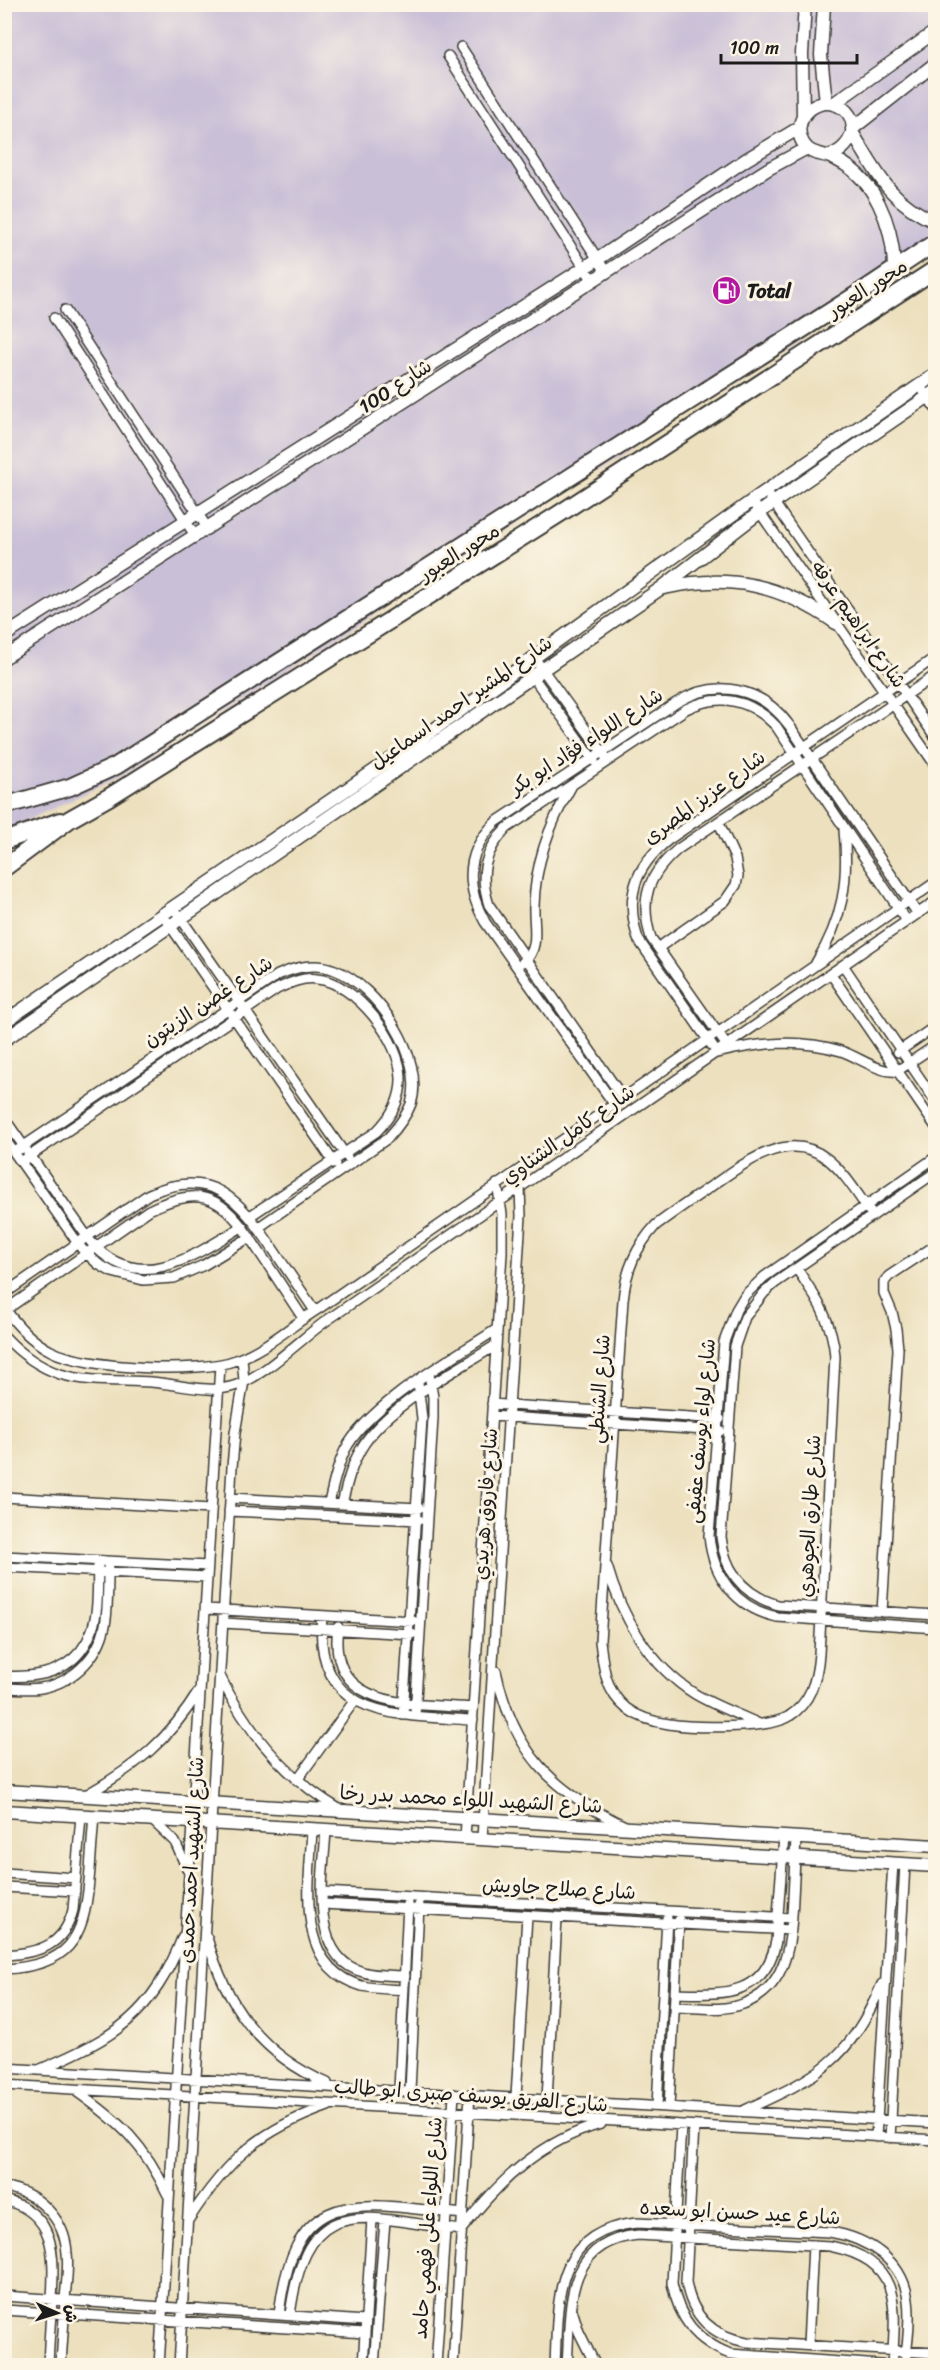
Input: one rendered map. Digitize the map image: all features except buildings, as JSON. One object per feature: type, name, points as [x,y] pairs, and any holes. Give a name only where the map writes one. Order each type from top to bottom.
[{"type":"highway","name":"محور العبور","points":[[4,806],[70,787],[116,766],[936,242]]},
{"type":"highway","name":"محور العبور","points":[[4,868],[70,819],[109,797],[559,514],[936,269]]},
{"type":"highway","points":[[4,841],[70,819]]},
{"type":"street","points":[[806,4],[802,54],[802,142],[819,156],[837,154],[845,149],[852,130],[936,63]]},
{"type":"street","points":[[824,4],[821,55],[829,104]]},
{"type":"street","points":[[801,122],[811,108],[829,104],[936,31]]},
{"type":"street","points":[[461,47],[606,272]]},
{"type":"street","points":[[802,54],[821,55]]},
{"type":"street","points":[[448,56],[593,281]]},
{"type":"street","points":[[829,104],[848,115],[852,130],[889,190],[911,210],[936,222]]},
{"type":"street","name":"شارع 100","points":[[4,636],[598,258],[801,122]]},
{"type":"street","points":[[499,136],[513,127]]},
{"type":"street","name":"شارع 100","points":[[4,658],[606,272],[807,148]]},
{"type":"street","points":[[828,156],[848,168],[875,196],[891,232],[894,270]]},
{"type":"street","points":[[65,310],[208,529]]},
{"type":"street","points":[[54,318],[196,537]]},
{"type":"street","points":[[928,380],[936,409]]},
{"type":"street","name":"شارع المشير احمد اسماعيل","points":[[4,1022],[530,663],[753,501],[928,380]]},
{"type":"street","name":"شارع المشير احمد اسماعيل","points":[[4,1040],[660,589],[760,512],[933,393]]},
{"type":"street","points":[[140,450],[152,443]]},
{"type":"street","name":"شارع ابراهيم عرفه","points":[[766,492],[936,738]]},
{"type":"street","name":"شارع ابراهيم عرفه","points":[[753,501],[936,766]]},
{"type":"street","points":[[660,589],[689,582],[712,581],[733,581],[756,585],[799,600],[836,623]]},
{"type":"street","name":"شارع عزيز المصرى","points":[[717,1053],[638,939],[632,921],[631,903],[634,884],[642,867],[653,852],[668,840],[936,657]]},
{"type":"street","points":[[530,663],[608,761]]},
{"type":"street","points":[[538,673],[598,767]]},
{"type":"street","name":"شارع عزيز المصرى","points":[[727,1046],[651,938],[646,922],[645,905],[648,888],[655,873],[678,849],[936,675]]},
{"type":"street","name":"شارع اللواء فؤاد ابو بكر","points":[[614,1104],[517,967],[477,906],[471,890],[474,855],[483,837],[496,822],[686,697],[715,688],[738,690],[759,697],[782,716],[918,914]]},
{"type":"street","name":"شارع اللواء فؤاد ابو بكر","points":[[623,1098],[489,905],[484,891],[485,860],[490,848],[507,828],[686,709],[712,700],[727,699],[754,708],[776,726],[907,921]]},
{"type":"street","points":[[517,967],[527,960],[534,949],[535,894],[543,850],[555,816],[572,785]]},
{"type":"street","points":[[658,948],[725,901],[736,885],[738,876],[735,858],[719,822]]},
{"type":"street","points":[[814,966],[837,923],[844,896],[847,856],[844,828]]},
{"type":"street","name":"شارع كامل الشناوي","points":[[5,1310],[16,1324],[38,1343],[51,1351],[78,1361],[174,1368],[220,1365],[242,1358],[315,1311],[936,882]]},
{"type":"street","name":"شارع كامل الشناوي","points":[[218,1389],[244,1381],[263,1370],[336,1314],[936,901]]},
{"type":"street","points":[[173,907],[351,1164]]},
{"type":"street","points":[[162,914],[340,1171]]},
{"type":"street","points":[[843,965],[936,1102]]},
{"type":"street","name":"شارع غصن الزيتون","points":[[15,1152],[278,975],[305,966],[333,969],[347,975],[370,995],[405,1045],[413,1069],[411,1102],[404,1118],[388,1138],[259,1227]]},
{"type":"street","points":[[831,974],[936,1127]]},
{"type":"street","name":"شارع غصن الزيتون","points":[[21,1162],[244,1009],[277,989],[307,978],[320,979],[343,987],[374,1018],[394,1050],[401,1078],[400,1093],[395,1108],[387,1121],[375,1132],[250,1216]]},
{"type":"street","points":[[361,1003],[370,995]]},
{"type":"street","points":[[889,1059],[936,1026]]},
{"type":"street","points":[[717,1053],[766,1043],[815,1045],[839,1051],[886,1071],[897,1071],[936,1045]]},
{"type":"street","points":[[4,1118],[87,1237],[105,1256],[130,1266],[143,1268],[169,1266],[184,1261],[243,1226]]},
{"type":"street","points":[[4,1138],[86,1254],[98,1264],[127,1277],[158,1280],[174,1278],[189,1273],[250,1237]]},
{"type":"street","name":"شارع الشنطي","points":[[741,1725],[684,1725],[653,1721],[626,1707],[615,1696],[607,1682],[600,1641],[625,1283],[636,1252],[656,1225],[746,1162],[765,1152],[780,1148],[811,1151],[825,1157],[837,1168],[873,1216]]},
{"type":"street","name":"شارع لواء يوسف عفيفى","points":[[936,1157],[764,1277],[745,1296],[732,1318],[724,1342],[709,1536],[713,1561],[723,1581],[744,1604],[764,1614],[777,1617],[936,1628]]},
{"type":"street","name":"شارع فاروق هريدي","points":[[483,1839],[521,1216],[520,1188],[516,1172]]},
{"type":"street","name":"شارع لواء يوسف عفيفى","points":[[936,1172],[764,1293],[745,1317],[735,1346],[721,1537],[726,1564],[742,1586],[765,1601],[778,1605],[936,1615]]},
{"type":"street","points":[[4,1294],[149,1194],[180,1184],[196,1184],[226,1194],[250,1216],[315,1311]]},
{"type":"street","name":"شارع فاروق هريدي","points":[[465,1838],[503,1227],[497,1184]]},
{"type":"street","points":[[5,1310],[149,1210],[180,1198],[203,1198],[226,1208],[243,1226],[303,1318]]},
{"type":"street","points":[[882,1612],[898,1349],[894,1319],[883,1286],[889,1276],[936,1245]]},
{"type":"street","points":[[169,1266],[174,1278]]},
{"type":"street","name":"شارع طارق الجوهري","points":[[741,1725],[776,1723],[789,1716],[809,1696],[818,1668],[836,1357],[832,1334],[824,1311],[797,1269]]},
{"type":"street","points":[[329,1503],[341,1459],[353,1439],[384,1406],[497,1329]]},
{"type":"street","points":[[4,1336],[30,1359],[61,1374],[92,1380],[218,1389]]},
{"type":"street","points":[[342,1504],[353,1465],[363,1444],[382,1423],[432,1386],[496,1345]]},
{"type":"street","name":"شارع الشهيد احمد حمدى","points":[[179,2366],[230,1498],[235,1433],[244,1381],[242,1358]]},
{"type":"street","name":"شارع الشهيد احمد حمدى","points":[[159,2366],[220,1365]]},
{"type":"street","points":[[415,1716],[433,1418],[432,1386],[429,1374]]},
{"type":"street","points":[[403,1715],[422,1419],[418,1382]]},
{"type":"street","points":[[492,1404],[729,1419]]},
{"type":"street","points":[[492,1416],[728,1431]]},
{"type":"street","points":[[4,1497],[212,1509]]},
{"type":"street","points":[[230,1498],[428,1508]]},
{"type":"street","points":[[230,1511],[427,1520]]},
{"type":"street","points":[[4,1556],[208,1566]]},
{"type":"street","points":[[4,1676],[37,1676],[58,1669],[76,1656],[92,1631],[97,1602],[98,1560]]},
{"type":"street","points":[[606,1560],[614,1588],[627,1616],[643,1643],[658,1662],[695,1693],[761,1725]]},
{"type":"street","points":[[4,1688],[35,1689],[57,1684],[72,1676],[85,1665],[102,1636],[106,1619],[109,1561]]},
{"type":"street","points":[[4,1567],[207,1577]]},
{"type":"street","points":[[206,1609],[421,1622]]},
{"type":"street","points":[[322,1616],[322,1650],[327,1668],[338,1684],[356,1700],[375,1710],[403,1715],[473,1720]]},
{"type":"street","points":[[339,1617],[338,1654],[343,1670],[353,1683],[374,1697],[473,1708]]},
{"type":"street","points":[[223,1623],[420,1635]]},
{"type":"street","points":[[494,1658],[510,1719],[537,1763],[554,1782],[574,1798],[596,1812],[630,1828]]},
{"type":"street","points":[[220,1675],[229,1695],[252,1732],[281,1766],[297,1780],[341,1810]]},
{"type":"street","points":[[86,1796],[131,1768],[152,1751],[170,1732],[201,1689]]},
{"type":"street","points":[[297,1780],[356,1700]]},
{"type":"street","name":"شارع الشهيد اللواء محمد بدر رخا","points":[[4,1791],[936,1846]]},
{"type":"street","name":"شارع الشهيد اللواء محمد بدر رخا","points":[[4,1811],[936,1866]]},
{"type":"street","points":[[4,1955],[31,1953],[54,1942],[69,1923],[75,1891],[81,1816]]},
{"type":"street","points":[[4,1969],[40,1964],[54,1958],[75,1938],[86,1910],[94,1816]]},
{"type":"street","points":[[152,1820],[174,1842],[184,1858],[190,1876]]},
{"type":"street","points":[[312,1829],[309,1920],[319,1950],[329,1966],[340,1976],[363,1986],[404,1990]]},
{"type":"street","points":[[326,1830],[323,1920],[328,1939],[346,1964],[364,1973],[405,1976]]},
{"type":"street","points":[[675,1993],[730,1992],[752,1983],[761,1974],[774,1954],[782,1857],[790,1838]]},
{"type":"street","points":[[674,2007],[730,2007],[753,2000],[766,1990],[780,1972],[790,1946],[795,1857],[790,1838]]},
{"type":"street","points":[[876,2137],[886,1977],[899,1864]]},
{"type":"street","points":[[890,2138],[899,1864]]},
{"type":"street","points":[[4,1873],[76,1878]]},
{"type":"street","points":[[4,1887],[75,1891]]},
{"type":"street","name":"شارع صلاح جاويش","points":[[324,1892],[679,1914],[792,1918]]},
{"type":"street","points":[[399,2090],[409,1898]]},
{"type":"street","points":[[410,2091],[419,1898]]},
{"type":"street","name":"شارع صلاح جاويش","points":[[323,1904],[791,1930]]},
{"type":"street","points":[[657,2106],[667,1913]]},
{"type":"street","points":[[669,2107],[679,1914]]},
{"type":"street","points":[[516,2097],[527,1916]]},
{"type":"street","points":[[547,2099],[557,1918]]},
{"type":"street","points":[[309,1920],[323,1920]]},
{"type":"street","points":[[40,2070],[100,2042],[136,2014],[165,1977],[186,1929]]},
{"type":"street","points":[[205,1931],[222,1982],[235,2006],[251,2028],[289,2063],[335,2086]]},
{"type":"street","points":[[743,2111],[794,2088],[830,2063],[847,2046],[860,2028],[886,1977]]},
{"type":"street","name":"شارع الفريق يوسف صبرى ابو طالب","points":[[4,2068],[936,2123]]},
{"type":"street","name":"شارع الفريق يوسف صبرى ابو طالب","points":[[4,2085],[936,2140]]},
{"type":"street","points":[[74,2090],[119,2123],[137,2142],[157,2171],[169,2198]]},
{"type":"street","name":"شارع اللواء على فهمي حامد","points":[[436,2366],[454,2094]]},
{"type":"street","name":"شارع اللواء على فهمي حامد","points":[[453,2366],[470,2094]]},
{"type":"street","points":[[188,2221],[220,2175],[239,2154],[260,2138],[291,2120],[333,2104]]},
{"type":"street","points":[[290,2315],[298,2273],[308,2247],[315,2237],[336,2223],[349,2219],[372,2219],[461,2230],[491,2193],[525,2160],[565,2136],[609,2121]]},
{"type":"street","points":[[681,2126],[672,2283],[675,2299],[690,2329],[715,2348],[730,2354],[781,2362],[893,2365]]},
{"type":"street","points":[[694,2126],[686,2274],[688,2297],[704,2324],[731,2339],[936,2353]]},
{"type":"street","points":[[4,2187],[38,2200],[59,2223],[66,2243],[68,2253],[61,2366]]},
{"type":"street","points":[[4,2200],[28,2209],[36,2216],[49,2237],[54,2257],[48,2366]]},
{"type":"street","points":[[279,2315],[285,2274],[292,2252],[300,2238],[321,2218],[333,2211],[359,2205],[462,2214]]},
{"type":"street","points":[[363,2366],[372,2219]]},
{"type":"street","points":[[374,2366],[385,2220]]},
{"type":"street","name":"شارع عيد حسن ابو سعده","points":[[574,2253],[592,2238],[613,2227],[636,2223],[842,2234],[861,2240],[878,2250],[903,2280],[908,2299],[905,2366]]},
{"type":"street","points":[[613,2227],[617,2239]]},
{"type":"street","points":[[754,2228],[754,2241]]},
{"type":"street","points":[[770,2242],[771,2229]]},
{"type":"street","name":"شارع عيد حسن ابو سعده","points":[[567,2366],[572,2290],[577,2274],[586,2260],[605,2244],[638,2235],[830,2246],[855,2252],[867,2259],[882,2273],[892,2291],[895,2305],[893,2365]]},
{"type":"street","points":[[808,2345],[813,2245]]},
{"type":"street","points":[[555,2366],[558,2306],[565,2270],[574,2253],[586,2260]]},
{"type":"street","points":[[4,2296],[365,2321]]},
{"type":"street","points":[[558,2306],[571,2307],[579,2332],[596,2366]]},
{"type":"street","points":[[4,2310],[365,2333]]},
{"type":"shaded area","points":[[5,5],[935,5],[935,254],[126,774],[15,826],[5,833]]},
{"type":"place","name":"Total","points":[[726,291]]}]
